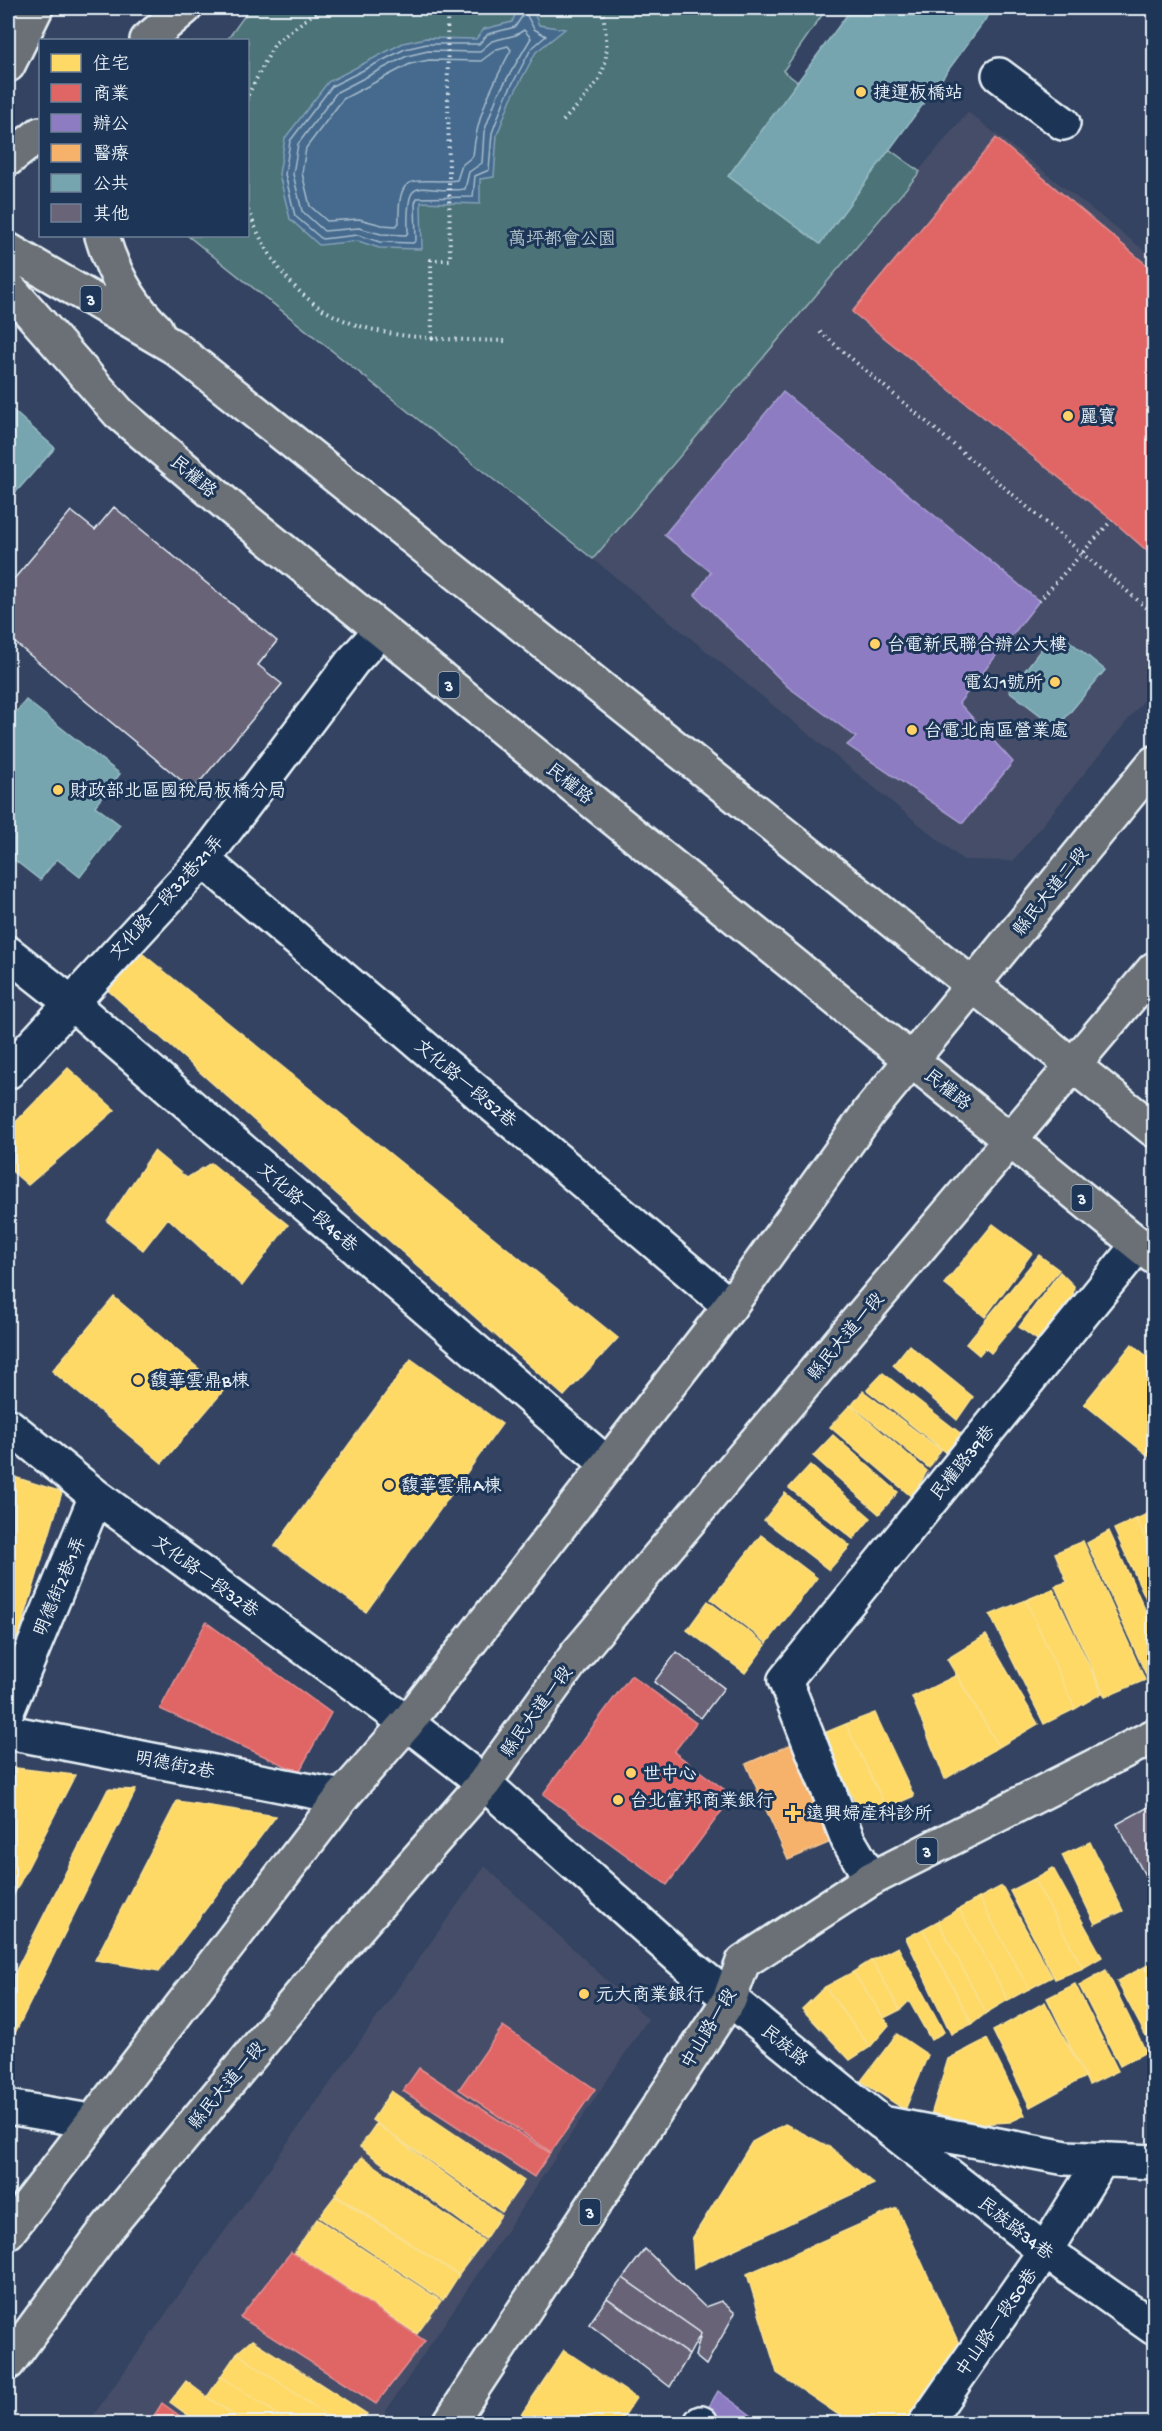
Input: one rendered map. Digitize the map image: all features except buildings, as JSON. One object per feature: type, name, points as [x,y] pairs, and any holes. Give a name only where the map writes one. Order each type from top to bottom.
[{"type":"main road","points":[[8,64],[36,8]]},
{"type":"main road","points":[[137,39],[150,8]]},
{"type":"main road","points":[[148,39],[185,8]]},
{"type":"main road","points":[[8,159],[39,135]]},
{"type":"main road","points":[[102,237],[109,258],[126,291],[148,321],[174,347]]},
{"type":"main road","name":"3","points":[[8,250],[174,347],[1155,1130]]},
{"type":"main road","name":"民權路","points":[[8,287],[119,413],[381,630],[1147,1250]]},
{"type":"main road","name":"縣民大道二段","points":[[911,1060],[1155,763]]},
{"type":"main road","points":[[1072,1065],[1155,969]]},
{"type":"main road","points":[[8,2232],[90,2121],[342,1797],[407,1723],[606,1463],[730,1306],[869,1112],[911,1060]]},
{"type":"main road","name":"縣民大道一段","points":[[8,2363],[116,2218],[335,1954],[484,1783],[577,1654],[1072,1065]]},
{"type":"main road","name":"中山路一段","points":[[449,2424],[729,2000],[743,1962],[871,1879],[1155,1736]]},
{"type":"street","points":[[999,75],[1063,123]]},
{"type":"street","name":"文化路一段32巷21弄","points":[[8,1072],[203,860],[352,662],[381,630]]},
{"type":"street","name":"文化路一段52巷","points":[[203,860],[730,1306]]},
{"type":"street","name":"文化路一段46巷","points":[[8,953],[70,1002],[606,1463]]},
{"type":"street","name":"民權路39巷","points":[[871,1879],[848,1840],[785,1680],[1147,1250]]},
{"type":"street","name":"文化路一段32巷","points":[[8,1425],[96,1496],[407,1723],[484,1783]]},
{"type":"street","name":"明德街2巷1弄","points":[[8,1709],[96,1496]]},
{"type":"street","name":"明德街2巷","points":[[8,1732],[342,1797]]},
{"type":"street","name":"民族路","points":[[484,1783],[729,2000],[882,2123],[1066,2158],[1155,2162]]},
{"type":"street","points":[[8,2107],[90,2121]]},
{"type":"street","name":"民族路34巷","points":[[882,2123],[1045,2251],[1155,2328]]},
{"type":"street","name":"中山路一段50巷","points":[[925,2424],[1045,2251],[1102,2158]]},
{"type":"path","points":[[249,93],[275,43],[321,8]]},
{"type":"path","points":[[432,339],[431,260],[450,260],[447,8]]},
{"type":"path","points":[[563,122],[604,72],[608,43],[602,8]]},
{"type":"path","points":[[249,212],[278,269],[318,309],[357,326],[432,339],[507,341]]},
{"type":"path","points":[[820,332],[1155,614]]},
{"type":"path","points":[[1039,601],[1112,520]]},
{"type":"shaded area","points":[[968,112],[1154,258],[1154,688],[1013,861],[963,860],[593,559]]},
{"type":"shaded area","points":[[485,1866],[648,2019],[378,2423],[87,2424]]},
{"type":"green space","name":"萬坪都會公園","points":[[250,8],[827,8],[783,71],[920,172],[593,559],[189,237],[249,237],[249,39],[228,39]]},
{"type":"water","points":[[518,8],[532,8],[539,25],[565,29],[536,52],[511,99],[497,135],[494,177],[480,179],[480,204],[421,202],[422,249],[379,248],[358,241],[319,245],[290,219],[279,174],[285,138],[328,82],[403,43],[426,38],[476,39],[484,29],[512,22]]},
{"type":"place","name":"捷運板橋站","points":[[861,92]]},
{"type":"place","name":"麗寶","points":[[1068,416]]},
{"type":"place","name":"台電新民聯合辦公大樓","points":[[875,644]]},
{"type":"place","name":"電幻1號所","points":[[1055,682]]},
{"type":"place","name":"台電北南區營業處","points":[[912,730]]},
{"type":"place","name":"財政部北區國稅局板橋分局","points":[[58,790]]},
{"type":"place","name":"馥華雲鼎B棟","points":[[138,1380]]},
{"type":"place","name":"馥華雲鼎A棟","points":[[389,1485]]},
{"type":"place","name":"世中心","points":[[631,1773]]},
{"type":"place","name":"台北富邦商業銀行","points":[[618,1800]]},
{"type":"place","name":"遠興婦產科診所","points":[[793,1813]]},
{"type":"place","name":"元大商業銀行","points":[[584,1994]]}]
